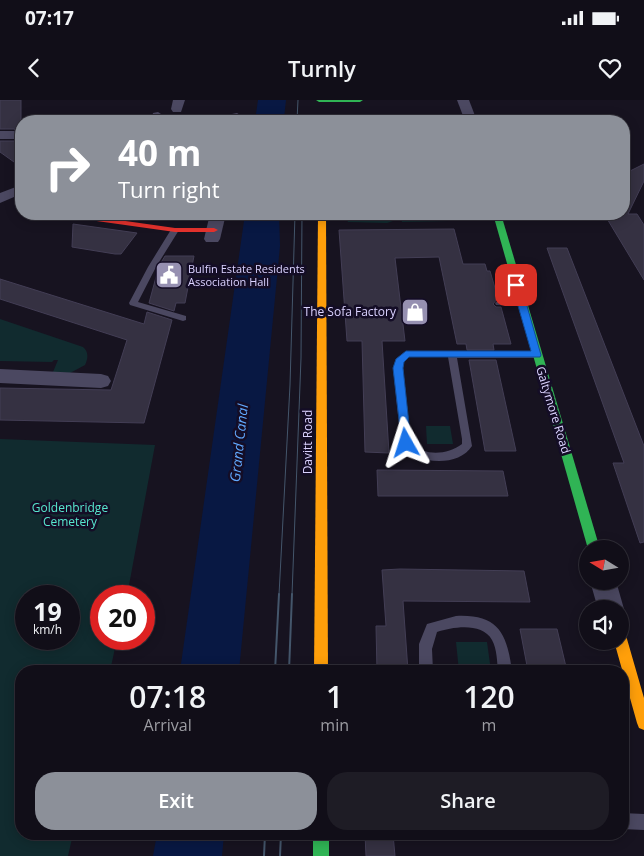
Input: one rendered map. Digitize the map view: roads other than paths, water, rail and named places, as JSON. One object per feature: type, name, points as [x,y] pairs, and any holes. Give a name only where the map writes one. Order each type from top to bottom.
[{"type":"street","points":[[320,114],[319,100],[360,100]]},
{"type":"street","points":[[463,100],[469,115]]},
{"type":"street","points":[[0,198],[15,192]]},
{"type":"street","points":[[104,220],[213,235],[217,220]]},
{"type":"street","name":"Davitt Road","points":[[321,665],[322,220]]},
{"type":"street","name":"Galtymore Road","points":[[499,220],[536,355],[591,540]]},
{"type":"street","points":[[0,376],[101,381]]},
{"type":"street","points":[[623,650],[627,665]]},
{"type":"street","points":[[629,671],[644,723]]},
{"type":"street","points":[[321,840],[321,856]]},
{"type":"lane","points":[[175,230],[133,303],[183,318]]},
{"type":"lane","points":[[500,303],[521,302]]},
{"type":"lane","points":[[452,354],[467,446],[460,452],[452,455],[419,455],[410,450],[406,443],[398,368],[399,361],[406,354],[452,354],[536,355]]},
{"type":"lane","points":[[425,665],[424,648],[426,636],[432,628],[458,622],[480,624],[496,634],[504,665]]},
{"type":"lane","points":[[629,821],[644,822]]},
{"type":"water","points":[[258,100],[286,100],[284,115],[256,115]]},
{"type":"water","name":"Grand Canal","points":[[244,220],[279,220],[280,246],[240,665],[181,665]]},
{"type":"water","points":[[156,840],[223,840],[222,856],[153,856]]},
{"type":"tram line","points":[[297,115],[298,100]]},
{"type":"tram line","points":[[279,595],[290,385],[295,220]]},
{"type":"tram line","points":[[292,595],[301,358],[302,220]]},
{"type":"tram line","points":[[275,665],[279,594]]},
{"type":"tram line","points":[[289,665],[292,594]]},
{"type":"tram line","points":[[264,856],[265,840]]},
{"type":"tram line","points":[[280,856],[281,840]]},
{"type":"place","name":"Bulfin Estate Residents Association Hall","points":[[169,275]]},
{"type":"place","name":"The Sofa Factory","points":[[415,312]]},
{"type":"park label","name":"Goldenbridge Cemetery","points":[[70,515]]}]
